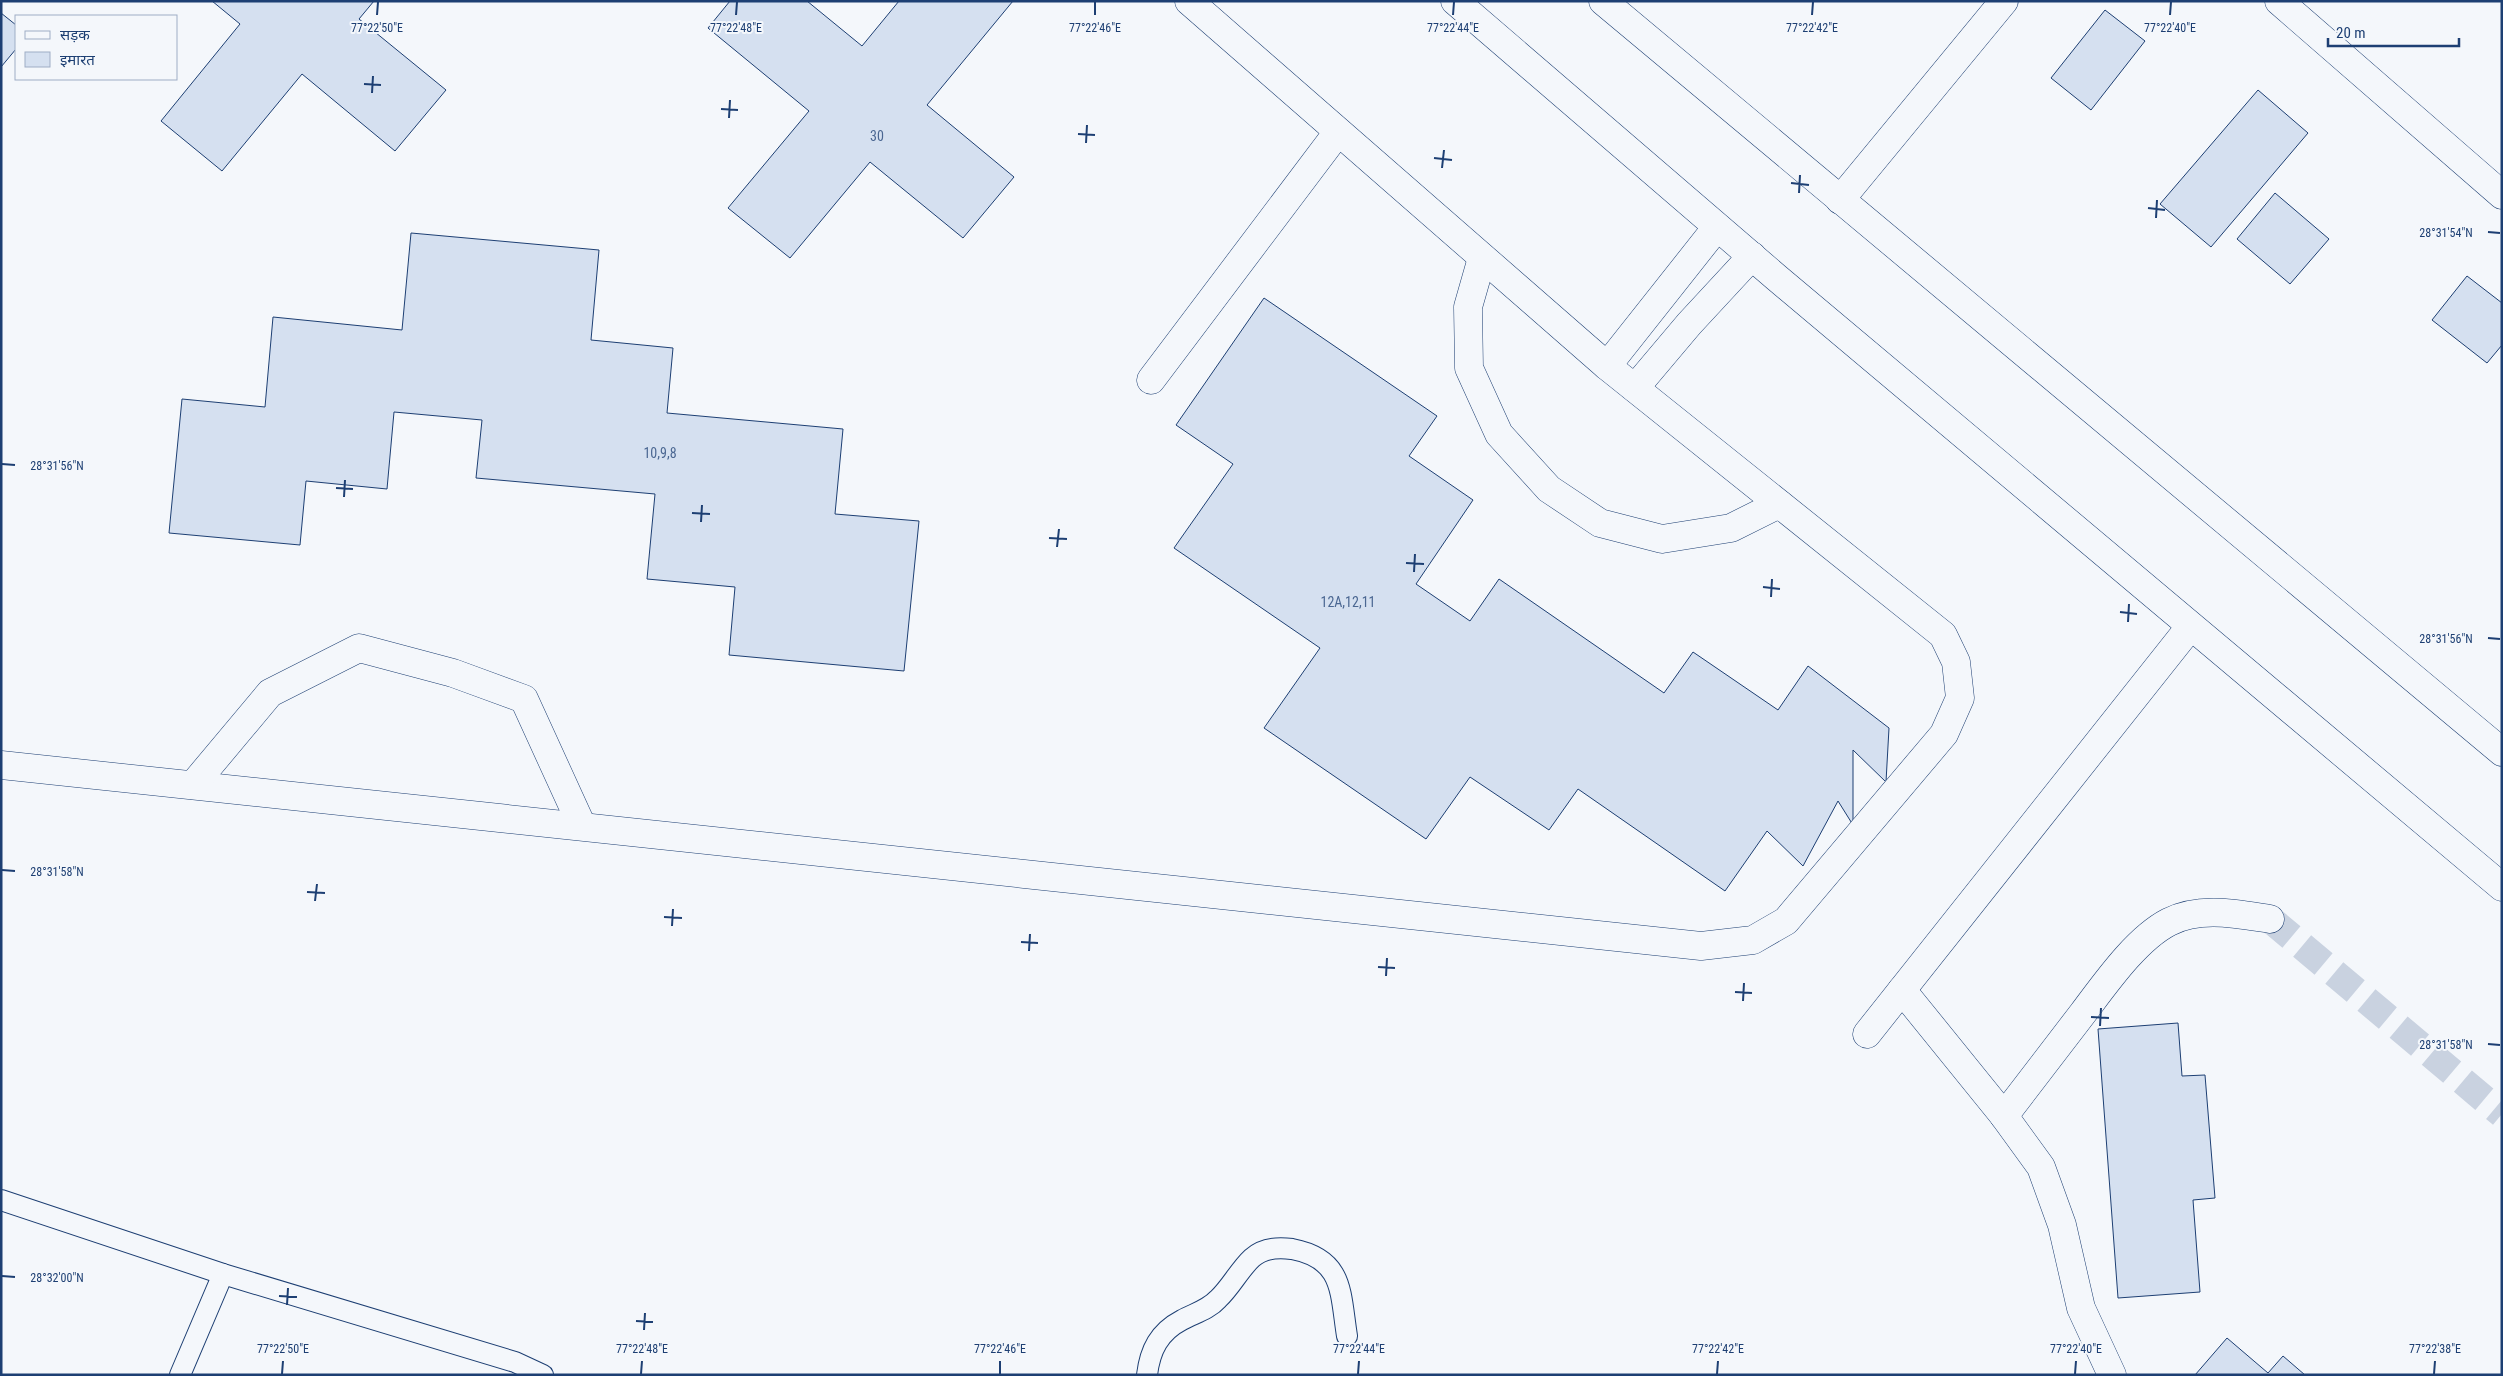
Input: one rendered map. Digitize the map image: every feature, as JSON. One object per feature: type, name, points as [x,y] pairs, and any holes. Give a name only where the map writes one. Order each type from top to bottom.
[{"type":"street","points":[[1,765],[1701,946],[1753,940],[1786,922],[1944,734],[1960,698],[1956,662],[1943,635],[1607,366],[1189,1]]},
{"type":"street","points":[[1455,1],[1717,227],[2190,627],[2502,887]]},
{"type":"street","points":[[1603,1],[2502,752]]},
{"type":"street","points":[[1840,200],[2004,1]]},
{"type":"street","points":[[2279,1],[2502,195]]},
{"type":"street","points":[[1151,380],[1338,132]]},
{"type":"street","points":[[1607,366],[1717,227]]},
{"type":"street","points":[[1635,388],[1689,324],[1752,256]]},
{"type":"street","points":[[1482,258],[1468,307],[1469,368],[1499,434],[1549,489],[1600,522],[1662,539],[1731,528],[1779,504]]},
{"type":"street","points":[[1867,1034],[2190,627]]},
{"type":"street","points":[[193,785],[270,693],[359,648],[453,673],[524,699],[582,826]]},
{"type":"street","points":[[2004,1116],[2114,972],[2142,943],[2169,922],[2200,912],[2229,912],[2270,920]]},
{"type":"street","points":[[1902,990],[2004,1116],[2040,1167],[2062,1225],[2081,1308],[2112,1375]]},
{"type":"lane","points":[[1,1200],[223,1274],[515,1362],[542,1375]]},
{"type":"lane","points":[[1148,1375],[1154,1346],[1166,1330],[1182,1319],[1203,1311],[1218,1300],[1253,1258],[1265,1250],[1279,1247],[1316,1256],[1330,1267],[1338,1284],[1347,1336]]},
{"type":"lane","points":[[180,1375],[223,1274]]},
{"type":"building","points":[[212,1],[374,1],[359,19],[446,90],[395,151],[302,74],[222,171],[161,121],[240,24]]},
{"type":"building","points":[[730,1],[807,1],[862,46],[899,1],[1013,1],[927,105],[1014,177],[963,238],[870,162],[790,258],[728,208],[809,111],[708,28]]},
{"type":"building","points":[[2105,10],[2145,41],[2091,110],[2051,78]]},
{"type":"building","points":[[1,13],[15,24],[15,50],[1,67]]},
{"type":"building","points":[[2258,90],[2308,133],[2211,247],[2160,204]]},
{"type":"building","points":[[2275,193],[2329,239],[2290,284],[2237,239]]},
{"type":"building","points":[[411,233],[599,250],[591,340],[673,348],[667,413],[843,429],[835,514],[919,521],[904,671],[729,655],[735,587],[647,579],[655,494],[476,478],[482,420],[394,412],[387,489],[306,481],[300,545],[169,533],[182,399],[265,407],[273,317],[402,330]]},
{"type":"building","points":[[2467,276],[2502,303],[2502,345],[2487,363],[2432,320]]},
{"type":"building","points":[[1264,298],[1437,416],[1409,456],[1473,500],[1416,584],[1470,621],[1499,579],[1664,693],[1693,652],[1778,710],[1808,666],[1889,728],[1886,782],[1853,750],[1853,825],[1838,801],[1803,866],[1767,831],[1725,891],[1578,789],[1549,830],[1470,777],[1426,839],[1264,728],[1320,648],[1174,548],[1233,464],[1176,425]]},
{"type":"building","points":[[2178,1023],[2182,1076],[2205,1075],[2215,1198],[2193,1200],[2200,1292],[2118,1298],[2098,1029]]},
{"type":"building","points":[[2227,1338],[2268,1373],[2283,1356],[2305,1375],[2195,1375]]},
{"type":"tunnel","points":[[2270,919],[2502,1114]]}]
